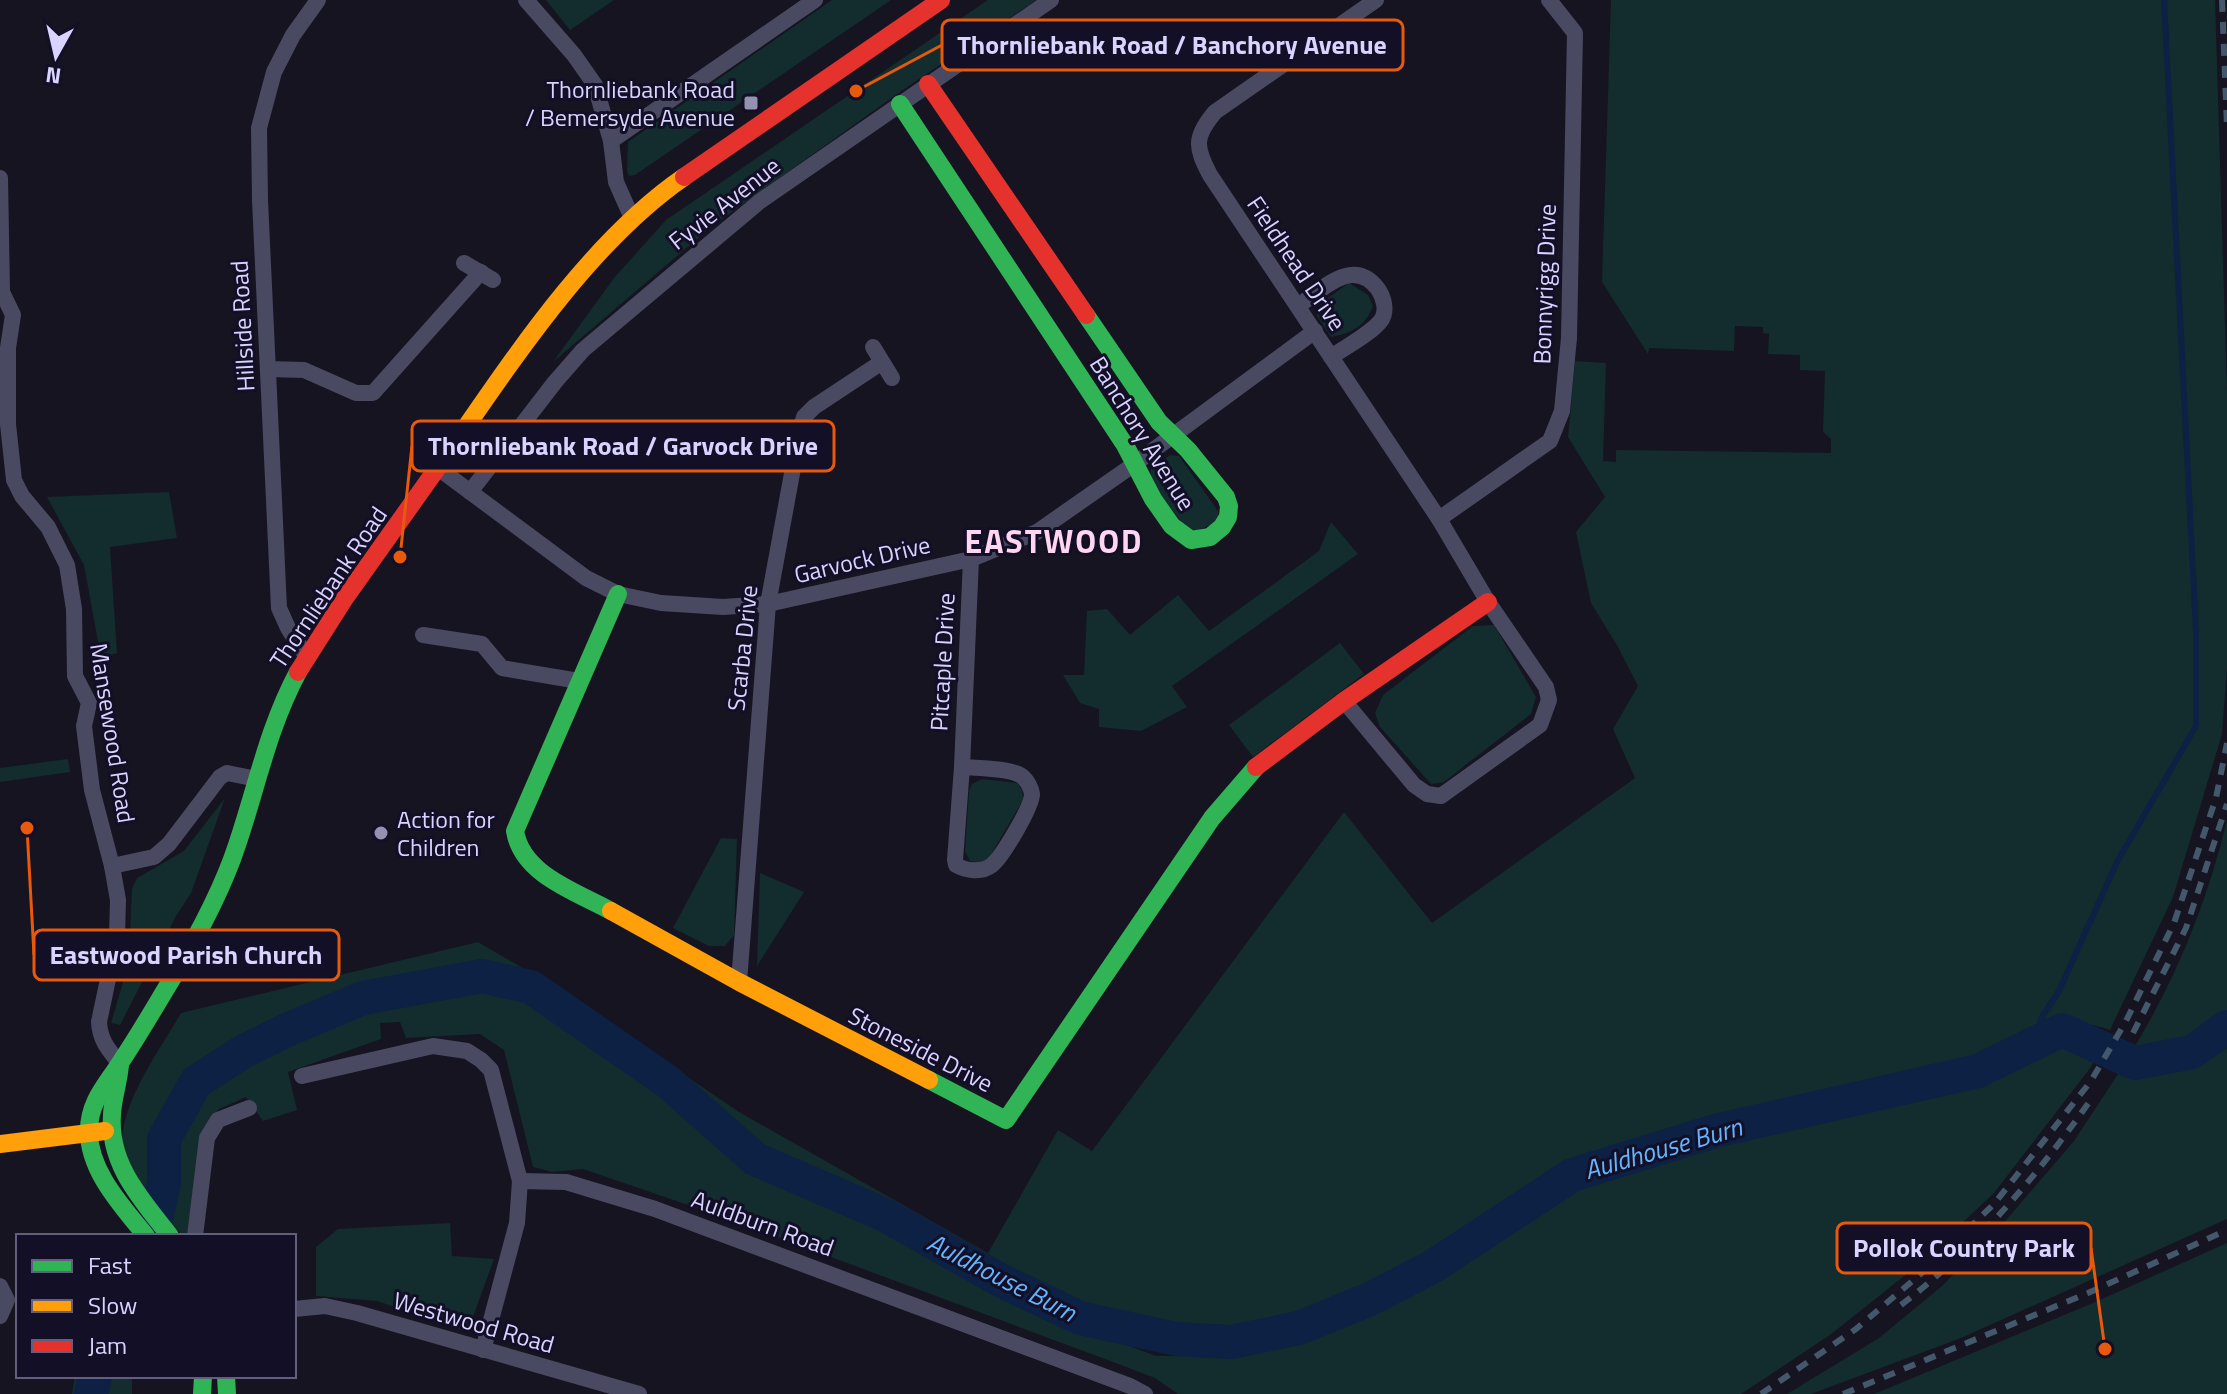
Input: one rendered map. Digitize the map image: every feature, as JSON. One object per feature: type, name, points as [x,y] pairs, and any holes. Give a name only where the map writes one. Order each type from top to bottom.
[{"type":"street","name":"Hillside Road","points":[[307,657],[279,608],[259,128],[274,72],[293,35],[318,0]]},
{"type":"street","points":[[526,0],[575,56],[595,85],[611,141],[616,182],[632,218]]},
{"type":"street","points":[[611,141],[815,0]]},
{"type":"street","name":"Thornliebank Road","points":[[144,1234],[102,1180],[92,1154],[90,1135],[95,1097],[120,1064],[218,893],[232,861],[274,720],[307,657],[438,468],[564,297],[632,218],[650,200],[941,0]]},
{"type":"street","name":"Fyvie Avenue","points":[[470,492],[583,350],[759,202],[1051,0]]},
{"type":"street","name":"Fieldhead Drive","points":[[1344,701],[1414,785],[1427,794],[1441,796],[1540,725],[1549,700],[1546,687],[1488,602],[1439,519],[1199,155],[1201,129],[1215,112],[1376,0]]},
{"type":"street","name":"Bonnyrigg Drive","points":[[1439,519],[1550,441],[1562,411],[1569,338],[1575,33],[1549,0]]},
{"type":"street","name":"Banchory Avenue","points":[[900,104],[1125,445],[1140,480],[1176,530],[1188,540],[1199,541],[1212,536],[1223,527],[1229,513],[1228,501],[1185,444],[1159,422],[928,84]]},
{"type":"street","name":"Mansewood Road","points":[[0,178],[2,292],[13,315],[8,348],[8,424],[14,480],[22,496],[48,527],[67,565],[74,609],[75,676],[89,703],[84,726],[92,790],[118,900],[117,936],[99,1022],[103,1044],[120,1064]]},
{"type":"street","points":[[269,369],[304,370],[356,393],[373,393],[487,276],[464,263]]},
{"type":"street","points":[[1298,306],[1343,275],[1355,273],[1379,290],[1384,301],[1380,323],[1331,357]]},
{"type":"street","name":"Garvock Drive","points":[[438,468],[586,578],[618,594],[661,603],[723,607],[768,604],[971,559],[1037,532],[1315,331]]},
{"type":"street","name":"Scarba Drive","points":[[739,982],[768,604],[804,417],[877,355],[892,378]]},
{"type":"street","name":"Pitcaple Drive","points":[[962,767],[1015,772],[1029,785],[1032,795],[1003,851],[984,870],[962,869],[955,860],[971,559]]},
{"type":"street","name":"Stoneside Drive","points":[[618,594],[515,831],[517,844],[526,860],[542,873],[739,982],[1006,1120],[1212,818],[1262,761],[1488,602]]},
{"type":"street","points":[[423,635],[482,644],[502,668],[579,681]]},
{"type":"street","points":[[112,866],[154,857],[169,844],[220,777],[227,773],[257,779]]},
{"type":"street","points":[[302,1076],[433,1046],[467,1051],[491,1070],[520,1181],[517,1223],[483,1350]]},
{"type":"street","name":"Thornliebank Road","points":[[120,1064],[111,1130],[118,1162],[136,1196],[168,1234]]},
{"type":"street","points":[[195,1234],[207,1138],[218,1120],[249,1108]]},
{"type":"street","points":[[0,1144],[111,1130]]},
{"type":"street","name":"Auldburn Road","points":[[520,1181],[566,1182],[655,1209],[1100,1374],[1145,1394]]},
{"type":"street","points":[[0,1286],[7,1300],[0,1316]]},
{"type":"street","name":"Westwood Road","points":[[296,1309],[325,1306],[357,1313],[639,1394]]},
{"type":"green space","points":[[546,0],[614,0],[570,30]]},
{"type":"green space","points":[[832,0],[891,0],[635,175],[629,176],[628,142]]},
{"type":"green space","points":[[988,0],[1036,0],[907,87],[711,227],[553,362],[614,278],[666,220]]},
{"type":"green space","points":[[1611,0],[2215,0],[2227,391],[2227,668],[2222,734],[2173,897],[2110,1030],[2072,1023],[2038,1029],[2007,1045],[1976,1067],[1694,1131],[1567,1172],[1442,1250],[1331,1305],[1243,1328],[1166,1328],[1070,1308],[745,1139],[667,1075],[553,993],[555,987],[739,1112],[988,1253],[1058,1130],[1092,1151],[1344,812],[1432,923],[1635,778],[1613,729],[1638,686],[1591,603],[1576,532],[1605,497],[1568,437],[1575,361],[1606,363],[1603,461],[1616,462],[1616,450],[1831,453],[1831,439],[1823,432],[1825,371],[1800,370],[1800,355],[1768,354],[1769,334],[1763,333],[1763,327],[1735,326],[1734,351],[1649,348],[1648,354],[1602,282]]},
{"type":"green space","points":[[1349,283],[1368,295],[1373,306],[1357,328],[1331,337],[1317,316],[1318,305]]},
{"type":"green space","points":[[1170,455],[1179,456],[1218,511],[1219,522],[1190,533],[1150,481],[1151,469]]},
{"type":"green space","points":[[169,492],[177,538],[110,547],[117,653],[101,658],[84,565],[47,497]]},
{"type":"green space","points":[[1331,522],[1358,554],[1172,686],[1187,707],[1141,731],[1099,727],[1099,709],[1080,703],[1063,675],[1084,675],[1087,611],[1107,609],[1130,635],[1178,595],[1209,631],[1319,551]]},
{"type":"green space","points":[[1494,625],[1536,697],[1531,714],[1444,782],[1431,784],[1380,727],[1375,713],[1383,695],[1473,626]]},
{"type":"green space","points":[[1340,643],[1364,674],[1253,757],[1229,725]]},
{"type":"green space","points":[[68,759],[70,772],[0,782],[0,768]]},
{"type":"green space","points":[[982,779],[1017,783],[1023,800],[989,858],[980,863],[970,861],[965,851],[969,791],[972,784]]},
{"type":"green space","points":[[225,798],[191,893],[120,1025],[111,1023],[129,962],[132,889],[137,878],[184,851]]},
{"type":"green space","points":[[2227,820],[2227,1021],[2204,1037],[2182,1046],[2130,1054],[2161,999],[2188,941],[2210,881]]},
{"type":"green space","points":[[721,838],[737,839],[734,935],[725,946],[709,946],[673,928]]},
{"type":"green space","points":[[760,873],[804,892],[757,966]]},
{"type":"green space","points":[[478,942],[538,977],[531,997],[636,1069],[691,1111],[728,1146],[761,1168],[919,1245],[1050,1316],[1156,1356],[1227,1356],[1434,1273],[1576,1186],[1716,1138],[1980,1080],[2061,1036],[2099,1051],[2091,1067],[1994,1193],[1913,1269],[1830,1335],[1741,1394],[1178,1394],[1155,1378],[729,1219],[583,1169],[552,1172],[533,1167],[504,1050],[480,1034],[406,1038],[400,1022],[380,1023],[381,1039],[288,1072],[297,1110],[263,1121],[246,1097],[219,1109],[204,1129],[189,1234],[181,1234],[128,1170],[122,1145],[124,1126],[138,1086],[181,1013]]},
{"type":"green space","points":[[2227,1044],[2227,1219],[1961,1338],[1811,1394],[1787,1394],[1879,1338],[1942,1286],[2007,1219],[2074,1141],[2120,1071],[2151,1075],[2209,1059]]},
{"type":"green space","points":[[450,1223],[452,1256],[494,1259],[470,1325],[462,1330],[377,1301],[316,1296],[316,1247],[338,1229]]},
{"type":"green space","points":[[2227,1243],[2227,1394],[1874,1394],[2093,1303]]},
{"type":"green space","points":[[75,1378],[132,1378],[132,1394],[72,1394]]},
{"type":"waterway","points":[[2034,1043],[2042,1017],[2059,991],[2117,862],[2196,726],[2196,631],[2164,0]]},
{"type":"waterway","name":"Auldhouse Burn","points":[[152,1234],[164,1182],[164,1139],[196,1082],[244,1051],[363,998],[482,976],[531,987],[668,1082],[755,1159],[885,1215],[1002,1281],[1080,1318],[1176,1339],[1231,1342],[1299,1328],[1370,1299],[1432,1267],[1572,1175],[1715,1131],[1978,1071],[2062,1030],[2135,1063],[2192,1052],[2227,1027]]},
{"type":"waterway","name":"Auldhouse Burn","points":[[91,1394],[95,1378]]},
{"type":"railway","points":[[2222,0],[2227,127]]},
{"type":"railway","points":[[1761,1394],[1856,1329],[1923,1272],[1994,1204],[2091,1081],[2126,1021],[2174,923],[2216,798],[2227,743]]},
{"type":"railway","points":[[2133,1033],[2186,928],[2227,804]]},
{"type":"railway","points":[[1901,1305],[1980,1235],[2048,1157],[2090,1101]]},
{"type":"railway","points":[[1843,1394],[2088,1293],[2227,1230]]},
{"type":"traffic: fast","points":[[900,104],[1125,445],[1153,499],[1172,526],[1191,540],[1210,537],[1228,517],[1226,497],[1188,450],[1159,422],[1086,315]]},
{"type":"traffic: fast","points":[[611,911],[539,871],[520,846],[515,831],[618,594]]},
{"type":"traffic: fast","points":[[144,1234],[108,1188],[94,1160],[89,1130],[92,1110],[182,961],[217,896],[237,845],[271,736],[298,672]]},
{"type":"traffic: fast","points":[[929,1080],[1006,1120],[1212,818],[1256,767]]},
{"type":"traffic: fast","points":[[120,1064],[112,1114],[115,1149],[129,1180],[168,1234]]},
{"type":"traffic: fast","points":[[202,1394],[203,1378]]},
{"type":"traffic: fast","points":[[226,1378],[227,1394]]},
{"type":"traffic: slow","points":[[443,460],[523,346],[583,271],[649,204],[684,177]]},
{"type":"traffic: slow","points":[[611,911],[739,982],[929,1080]]},
{"type":"traffic: slow","points":[[0,1144],[105,1131]]},
{"type":"traffic: jam","points":[[684,177],[941,0]]},
{"type":"traffic: jam","points":[[928,84],[1086,315]]},
{"type":"traffic: jam","points":[[298,672],[345,598],[443,460]]},
{"type":"traffic: jam","points":[[1256,767],[1344,701],[1488,602]]},
{"type":"place","name":"Thornliebank Road / Banchory Avenue","points":[[856,91]]},
{"type":"place","name":"Thornliebank Road / Bemersyde Avenue","points":[[751,103]]},
{"type":"place","name":"Thornliebank Road / Garvock Drive","points":[[400,557]]},
{"type":"place","name":"Eastwood Parish Church","points":[[27,828]]},
{"type":"place","name":"Action for Children","points":[[381,833]]},
{"type":"place","name":"Pollok Country Park","points":[[2105,1349]]},
{"type":"district","name":"EASTWOOD","points":[[1054,541]]}]
